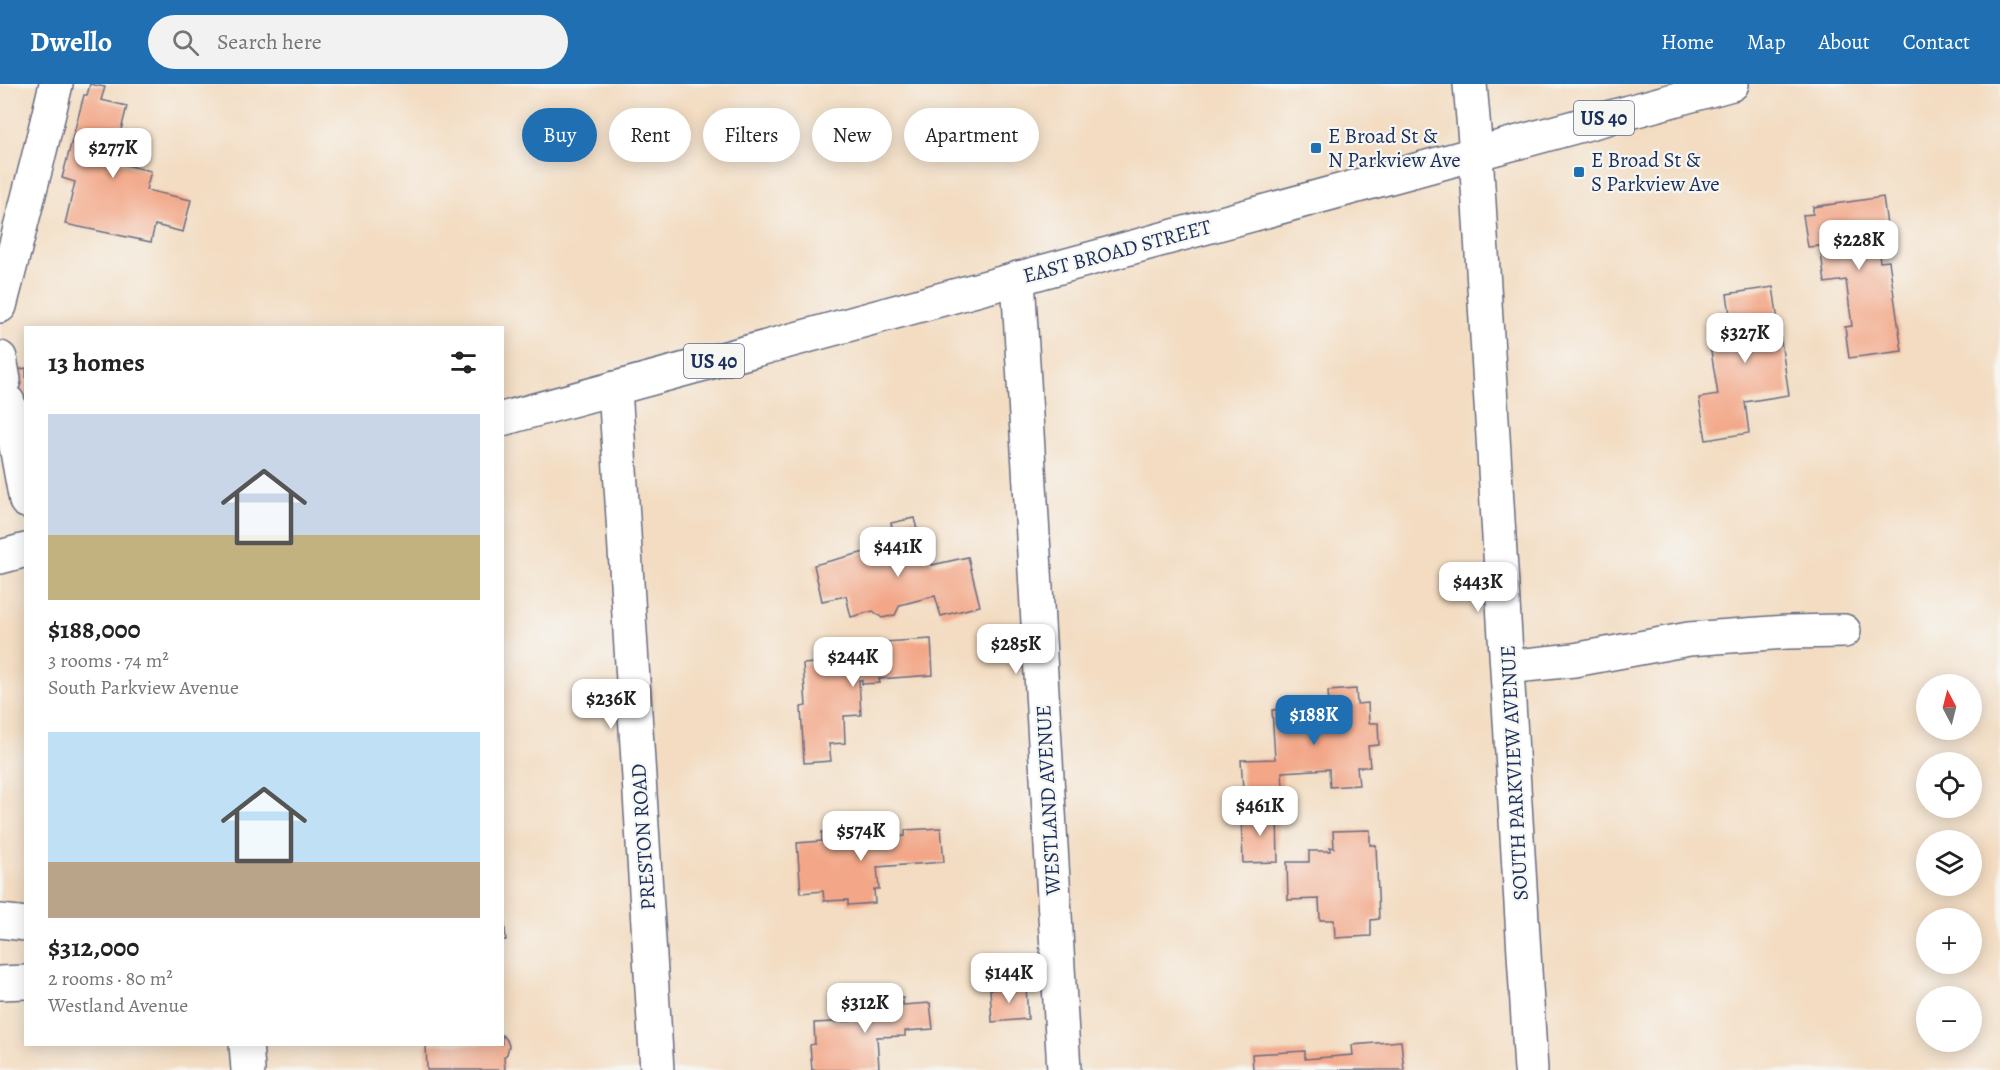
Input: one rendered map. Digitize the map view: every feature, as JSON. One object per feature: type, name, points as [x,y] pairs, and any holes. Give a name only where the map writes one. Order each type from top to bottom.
[{"type":"street","points":[[0,306],[56,84]]},
{"type":"street","name":"SOUTH PARKVIEW AVENUE","points":[[1470,84],[1532,1070]]},
{"type":"street","name":"EAST BROAD STREET","points":[[504,417],[1732,84]]},
{"type":"street","name":"WESTLAND AVENUE","points":[[1018,278],[1064,1070]]},
{"type":"street","points":[[4,380],[24,490]]},
{"type":"street","name":"PRESTON ROAD","points":[[615,388],[657,1070]]},
{"type":"street","points":[[0,557],[24,551]]},
{"type":"street","points":[[1507,667],[1574,660],[1689,639],[1787,632],[1844,631]]},
{"type":"street","points":[[0,921],[24,924]]},
{"type":"street","points":[[0,983],[24,982]]},
{"type":"street","points":[[246,1046],[248,1070]]},
{"type":"building","points":[[90,84],[105,87],[101,100],[127,106],[113,162],[151,171],[146,190],[191,200],[183,232],[155,225],[151,242],[65,224],[75,182],[62,178],[84,95],[87,95]]},
{"type":"building","points":[[1883,197],[1889,239],[1877,240],[1880,262],[1889,261],[1902,351],[1849,358],[1845,327],[1852,326],[1846,280],[1825,283],[1820,246],[1808,247],[1803,215],[1813,214],[1813,207]]},
{"type":"building","points":[[1773,287],[1789,395],[1745,402],[1749,433],[1706,440],[1699,398],[1718,395],[1710,345],[1734,341],[1727,294]]},
{"type":"building","points":[[24,368],[24,409],[0,380]]},
{"type":"building","points":[[914,518],[923,553],[929,551],[932,565],[968,557],[980,606],[941,616],[935,596],[900,605],[895,615],[882,618],[873,611],[851,617],[846,596],[822,601],[814,565],[896,544],[891,523]]},
{"type":"building","points":[[931,639],[933,675],[879,679],[880,683],[862,684],[862,680],[859,680],[861,715],[844,716],[845,743],[829,744],[831,761],[804,763],[801,707],[806,706],[803,664],[853,660],[852,644]]},
{"type":"building","points":[[1356,689],[1357,704],[1368,703],[1369,723],[1378,723],[1379,745],[1368,746],[1370,767],[1357,767],[1359,785],[1330,787],[1329,769],[1282,772],[1284,802],[1244,804],[1241,760],[1275,759],[1272,710],[1329,706],[1328,691]]},
{"type":"building","points":[[1277,812],[1278,862],[1243,863],[1241,813]]},
{"type":"building","points":[[941,828],[944,862],[877,867],[879,889],[874,889],[875,903],[848,905],[848,900],[824,901],[823,891],[801,893],[797,843],[822,841],[822,832],[849,830],[849,840],[905,836],[905,830]]},
{"type":"building","points":[[1370,830],[1370,845],[1376,845],[1379,919],[1371,920],[1371,936],[1335,938],[1334,920],[1320,920],[1319,899],[1288,900],[1287,862],[1309,862],[1309,851],[1330,851],[1330,847],[1334,848],[1333,831]]},
{"type":"building","points":[[1026,987],[1028,1019],[992,1022],[990,989]]},
{"type":"building","points":[[903,998],[903,1005],[930,1003],[933,1029],[905,1031],[905,1036],[877,1037],[879,1068],[812,1070],[810,1045],[815,1044],[814,1023],[852,1021],[851,1005],[872,1004],[871,1001]]},
{"type":"building","points":[[504,1037],[509,1046],[504,1057],[505,1070],[427,1070],[426,1046],[504,1046]]},
{"type":"building","points":[[1401,1041],[1404,1070],[1253,1070],[1252,1054],[1305,1051],[1305,1059],[1353,1055],[1352,1045]]},
{"type":"place","name":"E Broad St & N Parkview Ave","points":[[1316,148]]},
{"type":"place","name":"E Broad St & S Parkview Ave","points":[[1579,172]]}]
